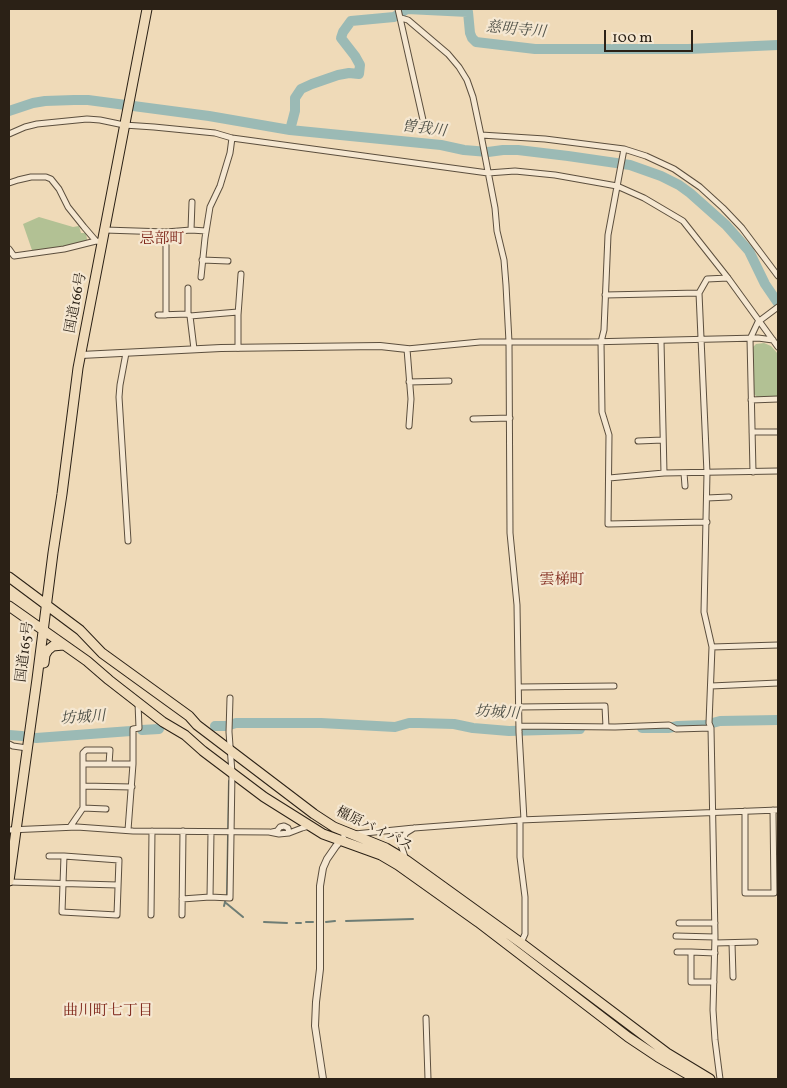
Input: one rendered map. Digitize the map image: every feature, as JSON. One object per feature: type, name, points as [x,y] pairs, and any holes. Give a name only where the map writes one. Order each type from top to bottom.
[{"type":"highway","name":"国道166号","points":[[46,604],[74,397],[99,242],[105,230],[147,9]]},
{"type":"highway","name":"橿原バイパス","points":[[9,578],[80,630],[102,653],[189,716],[198,725],[314,814],[334,827],[386,848],[406,860],[667,1052],[710,1079]]},
{"type":"highway","name":"国道165号","points":[[9,882],[12,830],[27,748],[46,604]]},
{"type":"highway","name":"橿原バイパス","points":[[9,606],[87,661],[138,703],[163,722],[185,735],[264,797],[323,834],[381,855],[398,865],[478,922],[628,1038],[696,1079]]},
{"type":"highway","points":[[37,679],[43,668],[45,655],[48,650],[53,646],[63,645]]},
{"type":"highway","points":[[122,690],[132,675]]},
{"type":"street","points":[[398,9],[423,120]]},
{"type":"street","points":[[401,18],[408,20],[448,54],[467,80],[473,97],[481,135],[505,268],[509,342],[510,533],[517,605],[522,820],[520,857],[525,897],[525,934],[521,943]]},
{"type":"street","points":[[9,134],[37,124],[81,119],[100,120],[124,125],[216,133],[232,138],[488,173],[515,171],[618,183],[683,221],[761,319],[778,347]]},
{"type":"street","points":[[481,135],[545,139],[624,149],[646,156],[674,169],[723,208],[742,228],[778,276]]},
{"type":"street","points":[[201,277],[211,203],[220,186],[230,153],[232,138]]},
{"type":"street","points":[[624,149],[608,234],[604,330],[601,342],[602,412],[609,435],[608,524],[706,522]]},
{"type":"street","points":[[9,183],[31,177],[46,177],[51,180],[59,189],[68,207],[99,242]]},
{"type":"street","points":[[191,230],[192,202]]},
{"type":"street","points":[[105,230],[206,231]]},
{"type":"street","points":[[166,232],[166,315]]},
{"type":"street","points":[[9,248],[14,256],[99,242]]},
{"type":"street","points":[[202,260],[228,262]]},
{"type":"street","points":[[238,348],[241,274]]},
{"type":"street","points":[[720,1079],[713,1010],[715,923],[710,726],[712,647],[704,612],[707,473],[699,293],[707,279],[728,278]]},
{"type":"street","points":[[188,288],[189,315],[194,349]]},
{"type":"street","points":[[605,296],[699,293]]},
{"type":"street","points":[[753,472],[750,339],[758,322],[778,307]]},
{"type":"street","points":[[158,315],[238,312]]},
{"type":"street","points":[[81,355],[238,348],[380,346],[407,349],[480,342],[601,342],[766,338],[774,340]]},
{"type":"street","points":[[661,341],[664,473]]},
{"type":"street","points":[[407,349],[410,399],[409,426]]},
{"type":"street","points":[[126,353],[120,385],[120,397],[128,541]]},
{"type":"street","points":[[409,382],[449,380]]},
{"type":"street","points":[[751,400],[778,399]]},
{"type":"street","points":[[473,419],[510,418]]},
{"type":"street","points":[[752,432],[778,432]]},
{"type":"street","points":[[638,440],[663,440]]},
{"type":"street","points":[[609,478],[664,473],[778,471]]},
{"type":"street","points":[[684,473],[685,486]]},
{"type":"street","points":[[706,498],[729,497]]},
{"type":"street","points":[[712,647],[778,645]]},
{"type":"street","points":[[711,686],[778,683]]},
{"type":"street","points":[[519,687],[614,686]]},
{"type":"street","points":[[182,899],[227,898],[228,832],[232,773],[229,748],[230,698]]},
{"type":"street","points":[[128,830],[132,787],[133,729],[139,728],[138,703]]},
{"type":"street","points":[[519,707],[605,706],[606,727]]},
{"type":"street","points":[[519,729],[710,726]]},
{"type":"street","points":[[9,744],[27,748]]},
{"type":"street","points":[[70,827],[83,808],[84,753],[86,750],[110,750],[109,764]]},
{"type":"street","points":[[83,764],[133,764]]},
{"type":"street","points":[[83,786],[132,787]]},
{"type":"street","points":[[83,808],[106,809]]},
{"type":"street","points":[[322,1079],[314,1026],[320,969],[320,886],[323,868],[327,859],[336,846],[351,834],[522,820],[712,812],[776,810],[774,893],[745,893],[745,811]]},
{"type":"street","points":[[12,830],[70,827],[152,831],[269,832],[279,834],[289,833],[310,826]]},
{"type":"street","points":[[406,860],[401,845],[402,839],[406,833],[414,828]]},
{"type":"street","points":[[151,914],[152,831]]},
{"type":"street","points":[[182,914],[183,831]]},
{"type":"street","points":[[210,897],[211,832]]},
{"type":"street","points":[[49,856],[64,856],[119,860],[117,915],[62,912],[64,856]]},
{"type":"street","points":[[9,882],[118,885]]},
{"type":"street","points":[[679,922],[715,923]]},
{"type":"street","points":[[676,936],[732,942],[755,942]]},
{"type":"street","points":[[732,942],[733,977]]},
{"type":"street","points":[[677,952],[714,953]]},
{"type":"street","points":[[691,952],[691,982],[714,982]]},
{"type":"street","points":[[426,1018],[428,1079]]},
{"type":"green space","points":[[39,217],[73,227],[79,226],[81,233],[86,233],[88,246],[34,256],[23,224]]},
{"type":"green space","points":[[764,343],[771,346],[778,354],[778,397],[757,397],[754,394],[753,347],[756,344]]},
{"type":"waterway","name":"慈明寺川","points":[[290,130],[295,111],[295,98],[301,89],[338,75],[359,74],[360,65],[341,38],[351,21],[394,17],[407,9],[468,12],[470,33],[476,42],[535,49],[688,49],[778,45]]},
{"type":"waterway","name":"曽我川","points":[[9,111],[45,101],[88,100],[209,116],[290,130],[441,145],[464,150],[488,152],[518,150],[630,165],[661,176],[679,185],[726,225],[749,251],[765,284],[778,303]]},
{"type":"waterway","name":"坊城川","points":[[642,728],[705,725],[720,721],[778,720]]},
{"type":"waterway","name":"坊城川","points":[[215,726],[226,726],[236,723],[321,723],[395,727],[409,723],[419,723],[454,724],[473,728],[509,731],[580,729]]},
{"type":"waterway","name":"坊城川","points":[[142,730],[159,729]]},
{"type":"waterway","name":"坊城川","points":[[36,738],[131,731]]},
{"type":"waterway","name":"坊城川","points":[[9,735],[22,736]]},
{"type":"waterway","points":[[224,906],[227,894],[229,781]]},
{"type":"waterway","points":[[226,903],[243,917]]},
{"type":"waterway","points":[[346,921],[413,919]]},
{"type":"waterway","points":[[326,922],[335,921]]},
{"type":"waterway","points":[[264,922],[287,923]]},
{"type":"waterway","points":[[306,922],[313,922]]},
{"type":"waterway","points":[[296,923],[301,923]]},
{"type":"district","name":"忌部町","points":[[162,240]]},
{"type":"district","name":"雲梯町","points":[[562,581]]},
{"type":"district","name":"曲川町七丁目","points":[[108,1012]]}]
